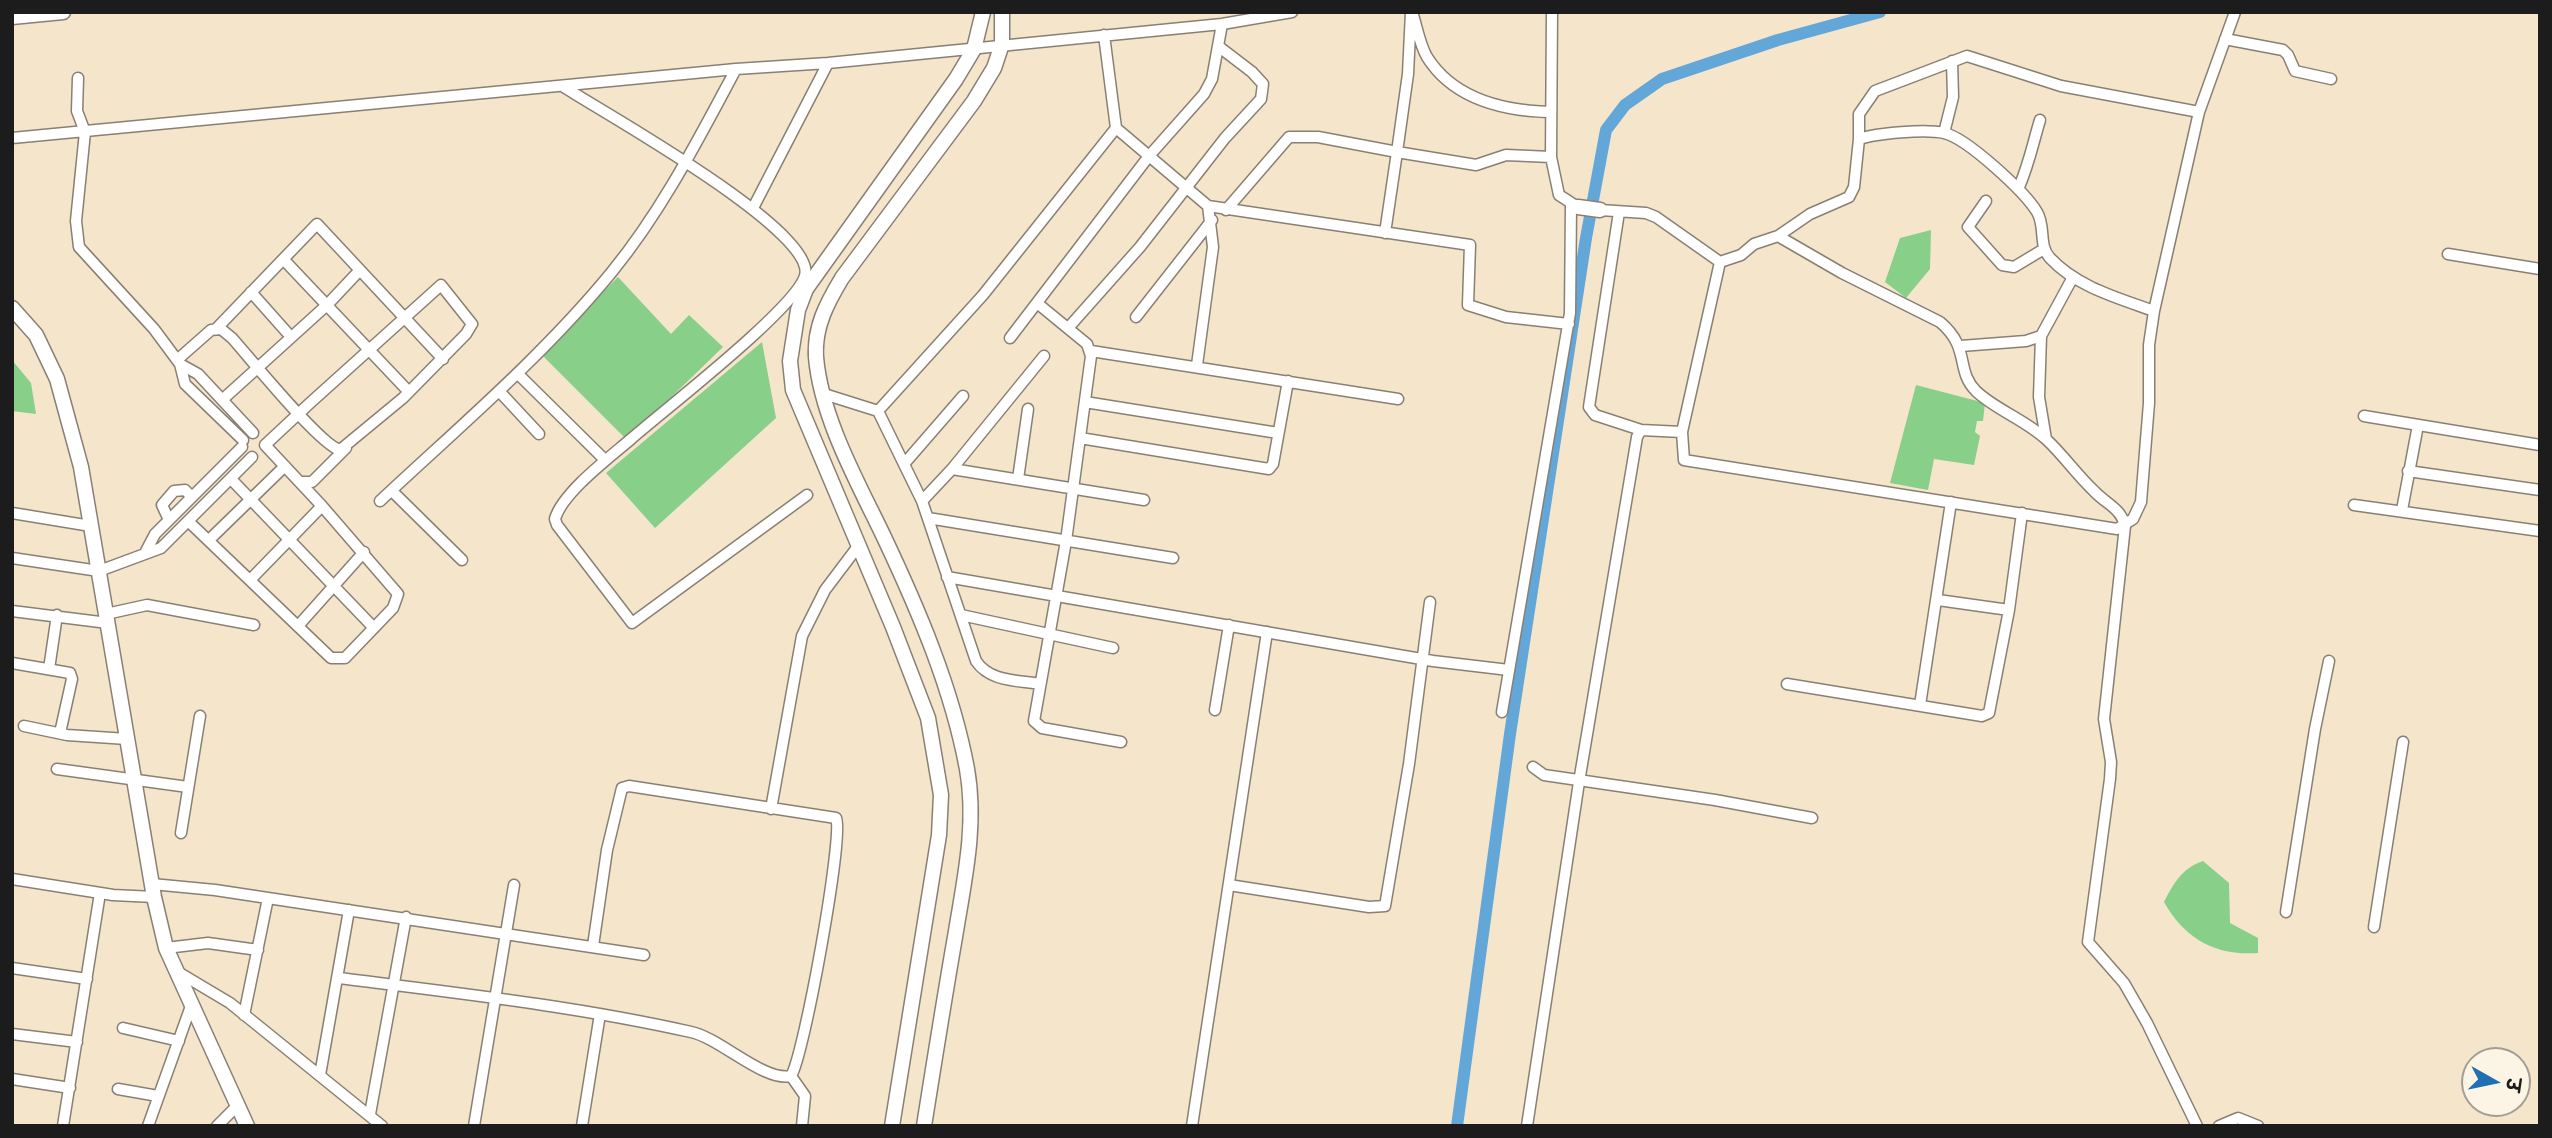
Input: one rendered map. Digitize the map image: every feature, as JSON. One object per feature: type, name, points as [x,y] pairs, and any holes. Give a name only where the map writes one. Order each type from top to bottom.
[{"type":"street","points":[[12,17],[63,12]]},
{"type":"street","points":[[892,1126],[939,835],[941,795],[928,718],[793,390],[791,338],[797,310],[817,271],[956,79],[974,49],[983,12]]},
{"type":"street","points":[[923,1126],[968,855],[972,808],[954,717],[930,641],[844,454],[824,394],[816,356],[817,330],[826,305],[842,278],[974,101],[994,68],[1002,44],[1002,12]]},
{"type":"street","points":[[12,138],[974,49],[1002,44],[1222,24],[1292,12]]},
{"type":"street","points":[[1411,12],[1427,56],[1453,85],[1490,106],[1551,112]]},
{"type":"street","points":[[1385,233],[1408,74],[1411,12]]},
{"type":"street","points":[[1552,12],[1551,157],[1556,188],[1574,206],[1646,213],[1656,217],[1720,262]]},
{"type":"street","points":[[1720,262],[1682,432],[1682,456],[1689,462],[2103,528],[2125,526],[2138,512],[2143,491],[2149,403],[2147,363],[2154,311],[2199,112],[2235,12]]},
{"type":"street","points":[[1010,338],[1149,156],[1209,86],[1222,24]]},
{"type":"street","points":[[1104,35],[1116,128],[1208,206],[1470,245],[1466,296],[1472,308],[1506,317],[1569,324]]},
{"type":"street","points":[[2225,39],[2283,50],[2295,71],[2331,79]]},
{"type":"street","points":[[1069,327],[1139,247],[1264,92],[1263,84],[1252,72],[1218,46]]},
{"type":"street","points":[[1720,262],[1741,255],[1761,241],[1778,236],[1810,214],[1853,193],[1859,114],[1875,91],[1952,61],[1976,57],[2062,86],[2199,112]]},
{"type":"street","points":[[1944,133],[1953,97],[1952,61]]},
{"type":"street","points":[[754,208],[828,63]]},
{"type":"street","points":[[380,501],[518,374],[613,271],[687,162],[736,69]]},
{"type":"street","points":[[78,78],[77,111],[85,132],[76,222],[79,247],[178,362],[198,374],[222,400],[246,440],[252,457]]},
{"type":"street","points":[[564,87],[687,162],[754,208],[804,258],[804,278],[777,313],[605,460],[560,507],[555,519],[632,623],[807,495]]},
{"type":"street","points":[[2019,187],[2032,157],[2030,148],[2040,120]]},
{"type":"street","points":[[878,411],[983,295],[1116,128]]},
{"type":"street","points":[[1859,139],[1944,133],[1961,141],[2019,187],[2041,220],[2044,249],[2073,277],[2099,291],[2154,311]]},
{"type":"street","points":[[1226,210],[1289,137],[1318,137],[1476,165],[1506,156],[1551,157]]},
{"type":"street","points":[[1986,201],[1968,227],[2002,265],[2014,267],[2044,249]]},
{"type":"street","points":[[1197,365],[1213,247],[1212,220],[1208,206]]},
{"type":"street","points":[[1502,712],[1569,324],[1573,289],[1574,206]]},
{"type":"street","points":[[1619,212],[1589,407],[1595,415],[1641,430],[1682,432]]},
{"type":"street","points":[[1136,317],[1212,220]]},
{"type":"street","points":[[178,362],[216,329],[317,224],[443,359]]},
{"type":"street","points":[[1778,236],[1856,281],[1940,321],[1952,332],[1961,346],[1967,378],[1975,390],[2046,439],[2090,487],[2119,511],[2125,526],[2104,719],[2111,762],[2110,779],[2088,943],[2124,984],[2147,1023],[2197,1126]]},
{"type":"street","points":[[2448,254],[2540,269]]},
{"type":"street","points":[[284,260],[409,392]]},
{"type":"street","points":[[222,400],[327,305],[360,270]]},
{"type":"street","points":[[2046,439],[2039,397],[2041,336],[2073,277]]},
{"type":"street","points":[[12,558],[99,571],[146,551],[161,548],[252,457],[262,453],[265,445],[441,285],[472,324],[443,359],[312,482],[300,482]]},
{"type":"street","points":[[251,292],[291,337]]},
{"type":"street","points":[[1037,303],[1069,327],[1091,351],[1197,365],[1398,399]]},
{"type":"street","points":[[12,308],[36,335],[57,379],[81,467],[153,891],[166,948],[247,1126]]},
{"type":"street","points":[[216,329],[225,332],[329,446],[340,450],[346,448]]},
{"type":"street","points":[[1961,346],[2026,341],[2041,336]]},
{"type":"street","points":[[1091,351],[1066,541],[1034,724],[1121,742]]},
{"type":"street","points":[[922,501],[953,469],[1044,356]]},
{"type":"street","points":[[178,362],[185,384],[246,440]]},
{"type":"street","points":[[518,374],[605,460]]},
{"type":"street","points":[[1080,438],[1262,470],[1269,469],[1273,464],[1288,381]]},
{"type":"street","points":[[499,391],[539,434]]},
{"type":"street","points":[[824,394],[878,411],[922,501],[947,577],[983,671],[992,676],[1040,684]]},
{"type":"street","points":[[904,464],[963,396]]},
{"type":"street","points":[[1085,402],[1278,433]]},
{"type":"street","points":[[1018,479],[1028,409]]},
{"type":"street","points":[[2364,416],[2540,445]]},
{"type":"street","points":[[2402,510],[2418,425]]},
{"type":"street","points":[[1527,1126],[1579,782],[1641,430]]},
{"type":"street","points":[[146,551],[151,540],[168,521],[246,440],[262,438],[265,445],[364,552],[398,594],[393,608],[340,660],[331,658],[188,521]]},
{"type":"street","points":[[209,540],[285,466]]},
{"type":"street","points":[[953,469],[1144,500]]},
{"type":"street","points":[[2408,471],[2540,490]]},
{"type":"street","points":[[231,479],[374,628]]},
{"type":"street","points":[[176,534],[162,505],[174,492],[185,490],[192,497]]},
{"type":"street","points":[[392,491],[462,560]]},
{"type":"street","points":[[1920,705],[1951,502]]},
{"type":"street","points":[[2354,505],[2540,531]]},
{"type":"street","points":[[251,579],[322,506]]},
{"type":"street","points":[[12,513],[91,526]]},
{"type":"street","points":[[1787,684],[1982,716],[1989,713],[2009,610],[2022,513]]},
{"type":"street","points":[[928,518],[1173,558]]},
{"type":"street","points":[[771,809],[802,636],[816,605],[859,545]]},
{"type":"street","points":[[298,626],[364,552]]},
{"type":"street","points":[[947,577],[1423,660],[1509,670]]},
{"type":"street","points":[[1938,600],[2009,610]]},
{"type":"street","points":[[1229,885],[1369,907],[1385,906],[1404,800],[1430,602]]},
{"type":"street","points":[[12,611],[107,619],[147,605],[254,625]]},
{"type":"street","points":[[49,669],[57,615]]},
{"type":"street","points":[[961,615],[1113,648]]},
{"type":"street","points":[[1215,710],[1228,625]]},
{"type":"street","points":[[1192,1126],[1267,632]]},
{"type":"street","points":[[2286,912],[2315,729],[2329,662]]},
{"type":"street","points":[[12,663],[70,673],[72,679],[60,733]]},
{"type":"street","points":[[181,833],[200,716]]},
{"type":"street","points":[[24,726],[60,733],[127,738]]},
{"type":"street","points":[[2374,927],[2403,742]]},
{"type":"street","points":[[1533,766],[1544,775],[1579,782],[1714,800],[1812,818]]},
{"type":"street","points":[[57,769],[188,787]]},
{"type":"street","points":[[593,946],[607,850],[622,788],[629,786],[836,818],[839,830],[820,950],[791,1076]]},
{"type":"street","points":[[12,879],[100,893],[153,891],[268,898],[644,955]]},
{"type":"street","points":[[474,1126],[514,885]]},
{"type":"street","points":[[64,1126],[100,893]]},
{"type":"street","points":[[244,1015],[268,898]]},
{"type":"street","points":[[320,1075],[349,910]]},
{"type":"street","points":[[370,1114],[406,917]]},
{"type":"street","points":[[166,948],[200,943],[258,950]]},
{"type":"street","points":[[12,968],[87,979]]},
{"type":"street","points":[[176,971],[244,1015],[382,1126]]},
{"type":"street","points":[[339,978],[600,1014],[694,1032],[770,1073],[791,1076],[806,1096],[802,1126]]},
{"type":"street","points":[[148,1126],[191,1006]]},
{"type":"street","points":[[582,1126],[600,1014]]},
{"type":"street","points":[[123,1028],[179,1041]]},
{"type":"street","points":[[12,1034],[77,1042]]},
{"type":"street","points":[[12,1079],[70,1088]]},
{"type":"street","points":[[118,1089],[158,1096]]},
{"type":"street","points":[[217,1126],[238,1105]]},
{"type":"street","points":[[2219,1126],[2238,1118],[2258,1126]]},
{"type":"green space","points":[[1931,230],[1930,269],[1906,298],[1885,282],[1900,238]]},
{"type":"green space","points":[[618,277],[671,334],[689,315],[723,347],[627,440],[541,354]]},
{"type":"green space","points":[[762,342],[776,418],[655,528],[606,473]]},
{"type":"green space","points":[[12,360],[31,383],[36,414],[12,411]]},
{"type":"green space","points":[[1916,385],[1985,403],[1983,421],[1977,421],[1975,432],[1980,436],[1974,465],[1934,459],[1928,490],[1890,483]]},
{"type":"green space","points":[[2203,861],[2229,883],[2230,923],[2258,938],[2258,953],[2228,951],[2203,942],[2182,926],[2164,902],[2184,872]]},
{"type":"waterway","points":[[1457,1126],[1510,734],[1586,238],[1606,130],[1625,105],[1662,79],[1778,40],[1880,12]]}]
